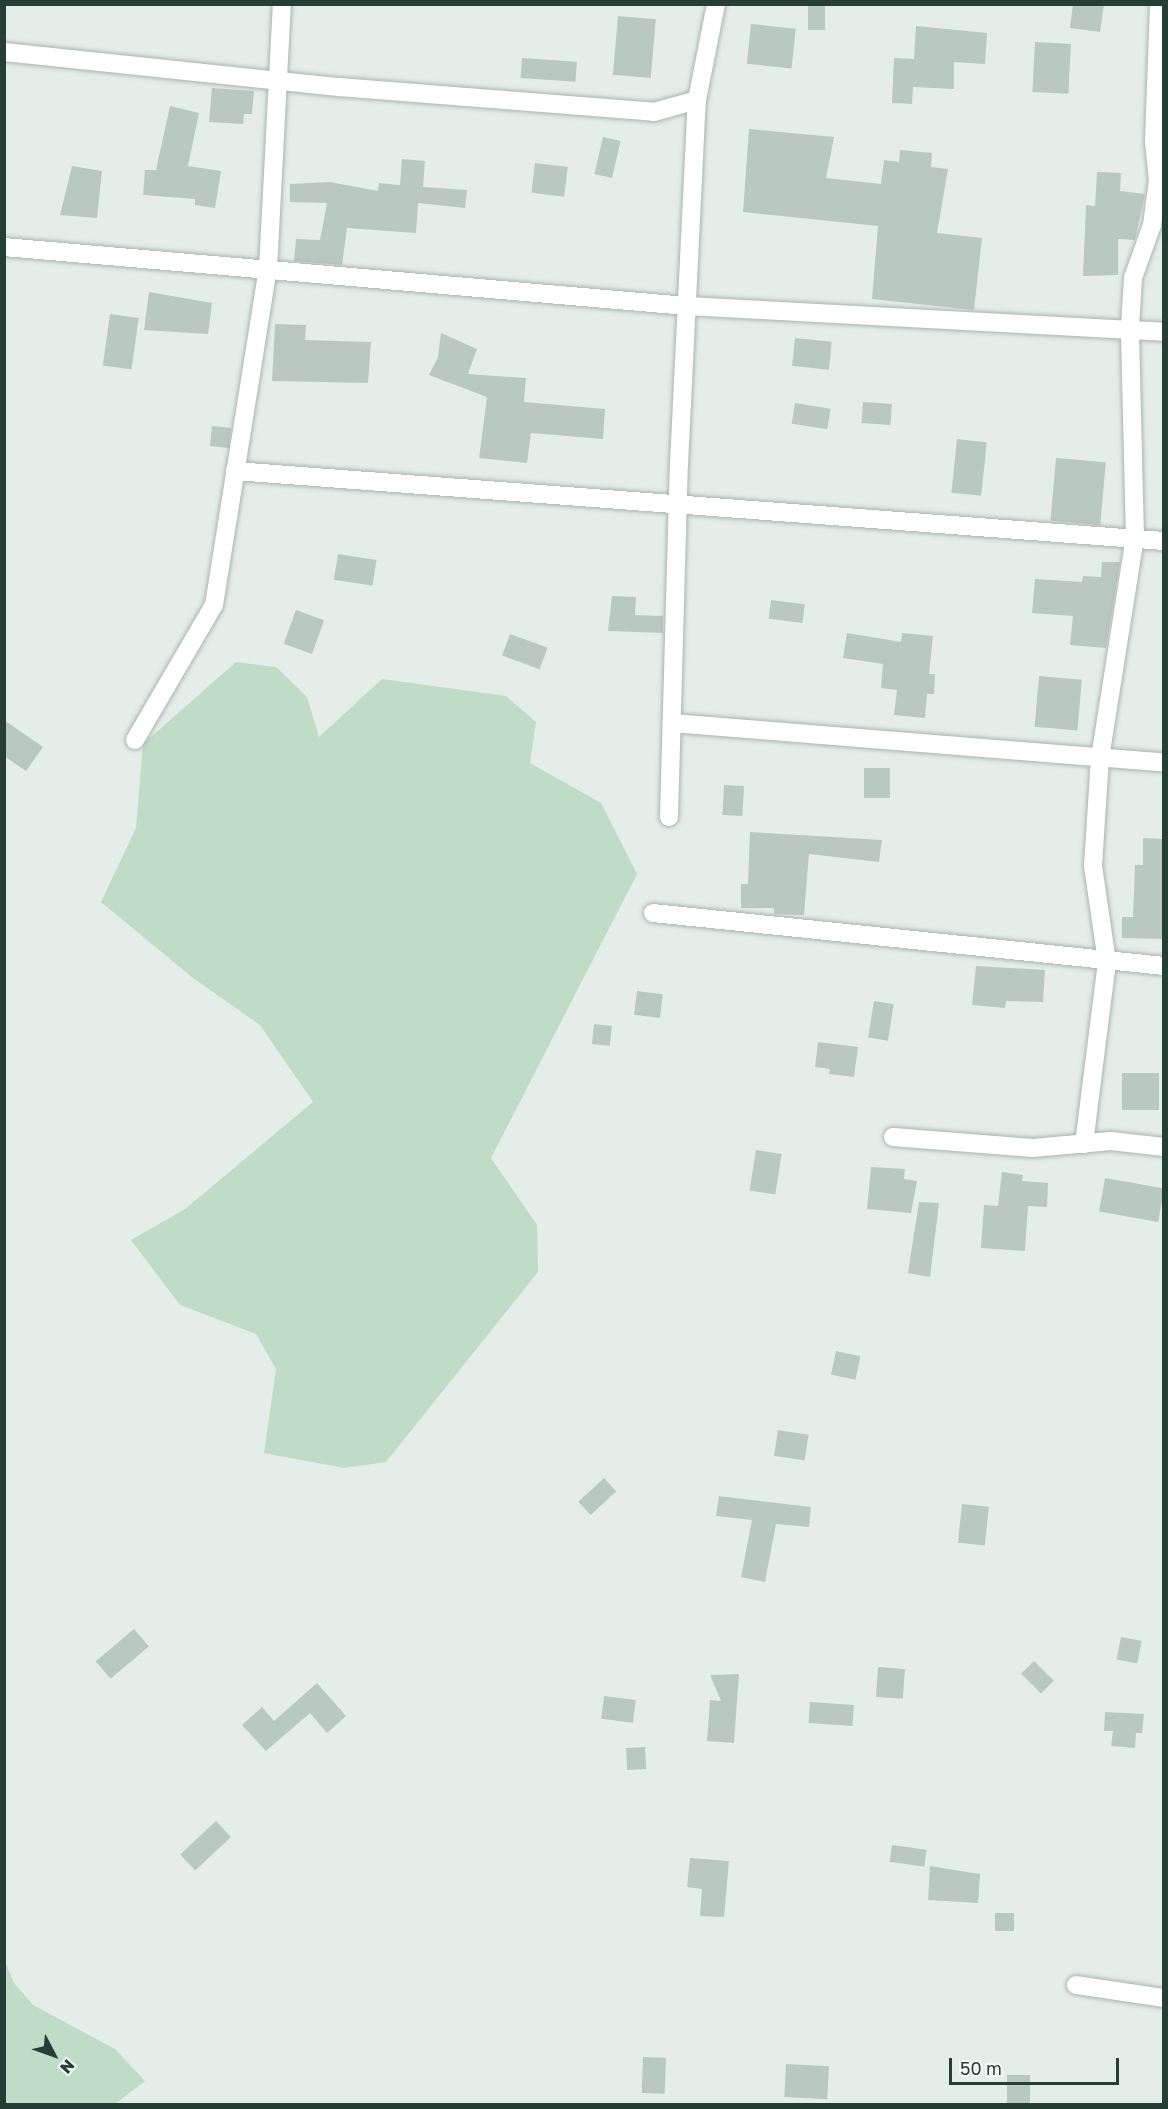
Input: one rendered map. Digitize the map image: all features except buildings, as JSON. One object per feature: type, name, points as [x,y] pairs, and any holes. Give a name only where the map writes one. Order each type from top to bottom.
[{"type":"street","points":[[135,740],[214,605],[268,269],[280,81],[282,4]]},
{"type":"street","points":[[669,817],[678,508],[697,100],[716,4]]},
{"type":"street","points":[[1084,1144],[1107,962],[1093,866],[1100,758],[1135,538],[1130,327],[1134,278],[1152,225],[1158,180],[1154,141],[1159,4]]},
{"type":"street","points":[[4,52],[280,81],[654,112],[697,100]]},
{"type":"street","points":[[4,247],[687,306],[1130,327],[1164,332]]},
{"type":"street","points":[[235,471],[678,508],[1164,541]]},
{"type":"street","points":[[672,723],[1164,763]]},
{"type":"street","points":[[653,913],[1107,962],[1164,966]]},
{"type":"street","points":[[893,1137],[1033,1148],[1111,1141],[1164,1147]]},
{"type":"street","points":[[1076,1985],[1164,1998]]},
{"type":"green space","points":[[236,662],[276,667],[307,697],[319,737],[382,679],[506,696],[536,722],[530,763],[601,803],[637,874],[491,1158],[537,1225],[538,1272],[386,1462],[344,1468],[264,1453],[276,1369],[256,1334],[180,1305],[131,1240],[185,1209],[313,1102],[260,1025],[193,978],[101,902],[136,828],[143,744]]},
{"type":"green space","points":[[4,1959],[14,1983],[33,2005],[115,2049],[145,2081],[115,2104],[5,2104]]}]
